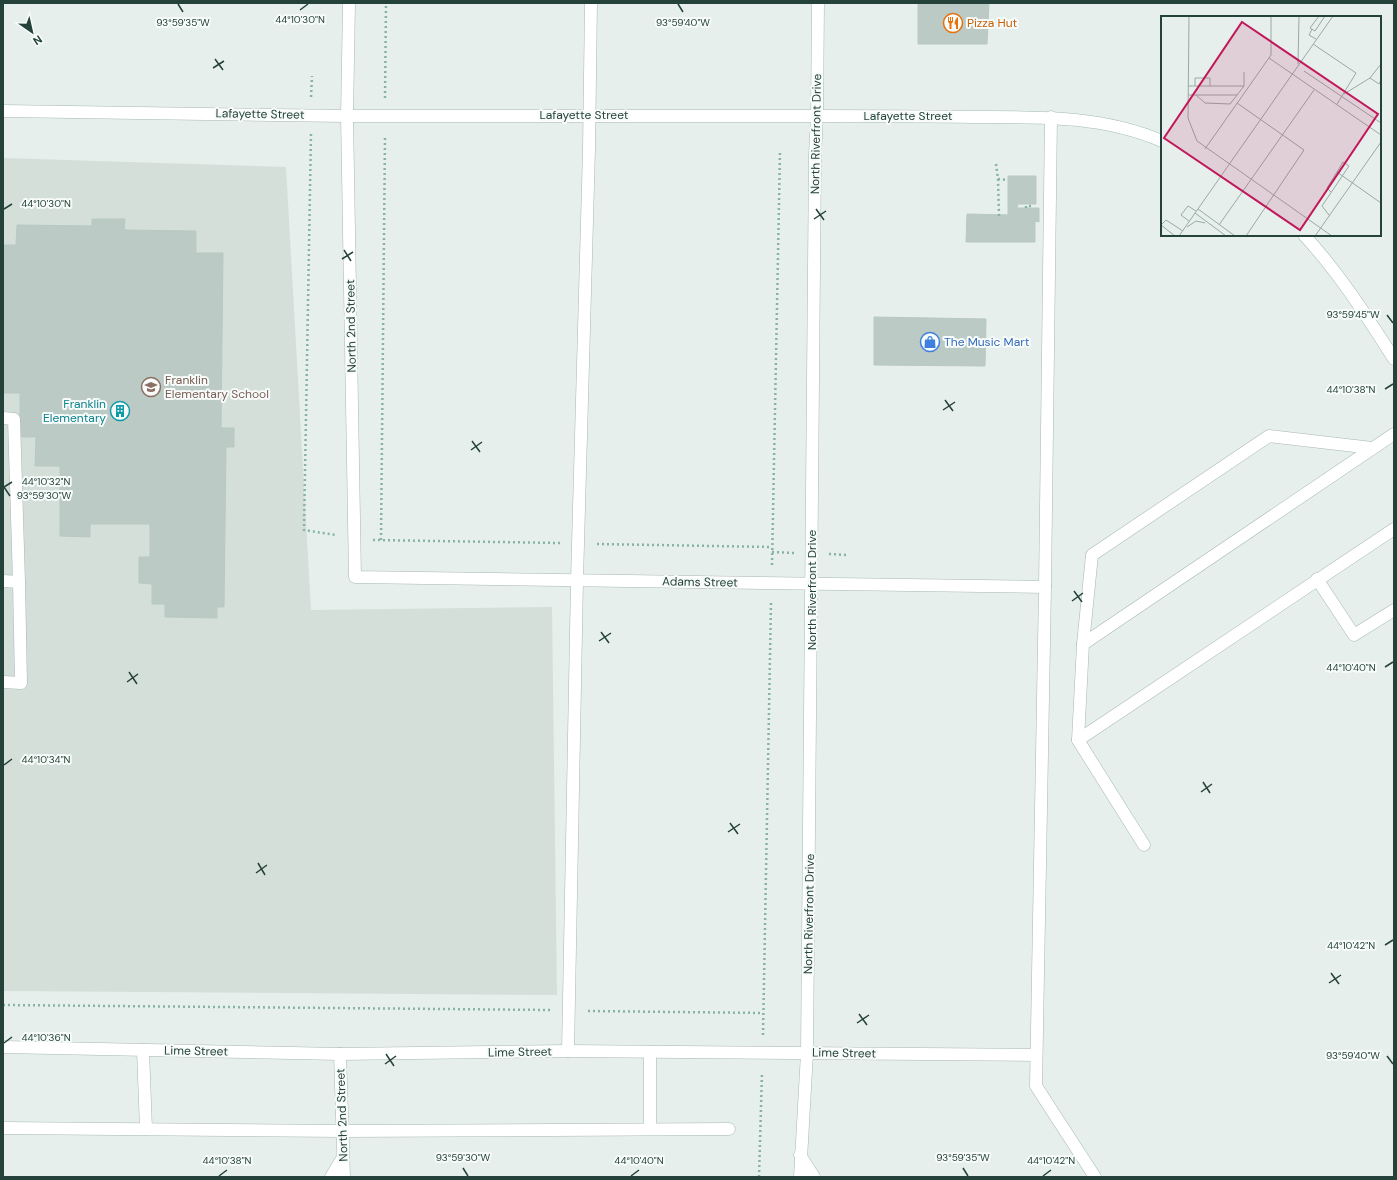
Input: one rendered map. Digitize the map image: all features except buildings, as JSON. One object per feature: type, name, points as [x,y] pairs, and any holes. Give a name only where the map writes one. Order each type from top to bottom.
[{"type":"street","name":"North 2nd Street","points":[[349,3],[347,116],[355,577]]},
{"type":"street","points":[[568,1051],[577,580],[590,115],[591,3]]},
{"type":"street","name":"North Riverfront Drive","points":[[800,1177],[800,1155],[807,1053],[815,171],[818,116],[818,3]]},
{"type":"street","name":"Lafayette Street","points":[[3,111],[347,116],[590,115],[1051,117],[1106,123],[1161,141]]},
{"type":"street","points":[[1051,117],[1045,588],[1036,1086],[1095,1177]]},
{"type":"street","points":[[1305,236],[1323,255],[1352,294],[1394,358]]},
{"type":"street","points":[[3,418],[14,419],[21,682],[3,682]]},
{"type":"street","points":[[1083,644],[1394,434]]},
{"type":"street","points":[[1144,845],[1078,740],[1083,644],[1092,555],[1269,436],[1372,448]]},
{"type":"street","points":[[1078,740],[1394,529]]},
{"type":"street","name":"Adams Street","points":[[355,577],[1045,588]]},
{"type":"street","points":[[1317,579],[1354,635],[1394,610]]},
{"type":"street","points":[[3,581],[19,582]]},
{"type":"street","name":"Lime Street","points":[[3,1048],[340,1054],[568,1051],[1036,1055]]},
{"type":"street","points":[[143,1050],[146,1129]]},
{"type":"street","points":[[650,1052],[650,1129]]},
{"type":"street","name":"North 2nd Street","points":[[340,1054],[344,1177]]},
{"type":"street","points":[[3,1128],[342,1131],[729,1129]]},
{"type":"street","points":[[800,1155],[814,1177]]},
{"type":"street","points":[[331,1177],[343,1156]]},
{"type":"path","points":[[381,540],[386,3]]},
{"type":"path","points":[[312,76],[304,530],[381,540],[772,547]]},
{"type":"path","points":[[758,1177],[763,1013],[780,151]]},
{"type":"path","points":[[996,164],[999,216]]},
{"type":"path","points":[[998,179],[1008,180]]},
{"type":"path","points":[[3,1004],[763,1013]]},
{"type":"shaded area","name":"Franklin Elementary School","points":[[3,158],[286,167],[311,610],[552,607],[557,995],[3,991]]},
{"type":"place","name":"Pizza Hut","points":[[953,23]]},
{"type":"place","name":"The Music Mart","points":[[930,342]]},
{"type":"place","name":"Franklin Elementary School","points":[[151,387]]},
{"type":"place","name":"Franklin Elementary","points":[[120,411]]}]
